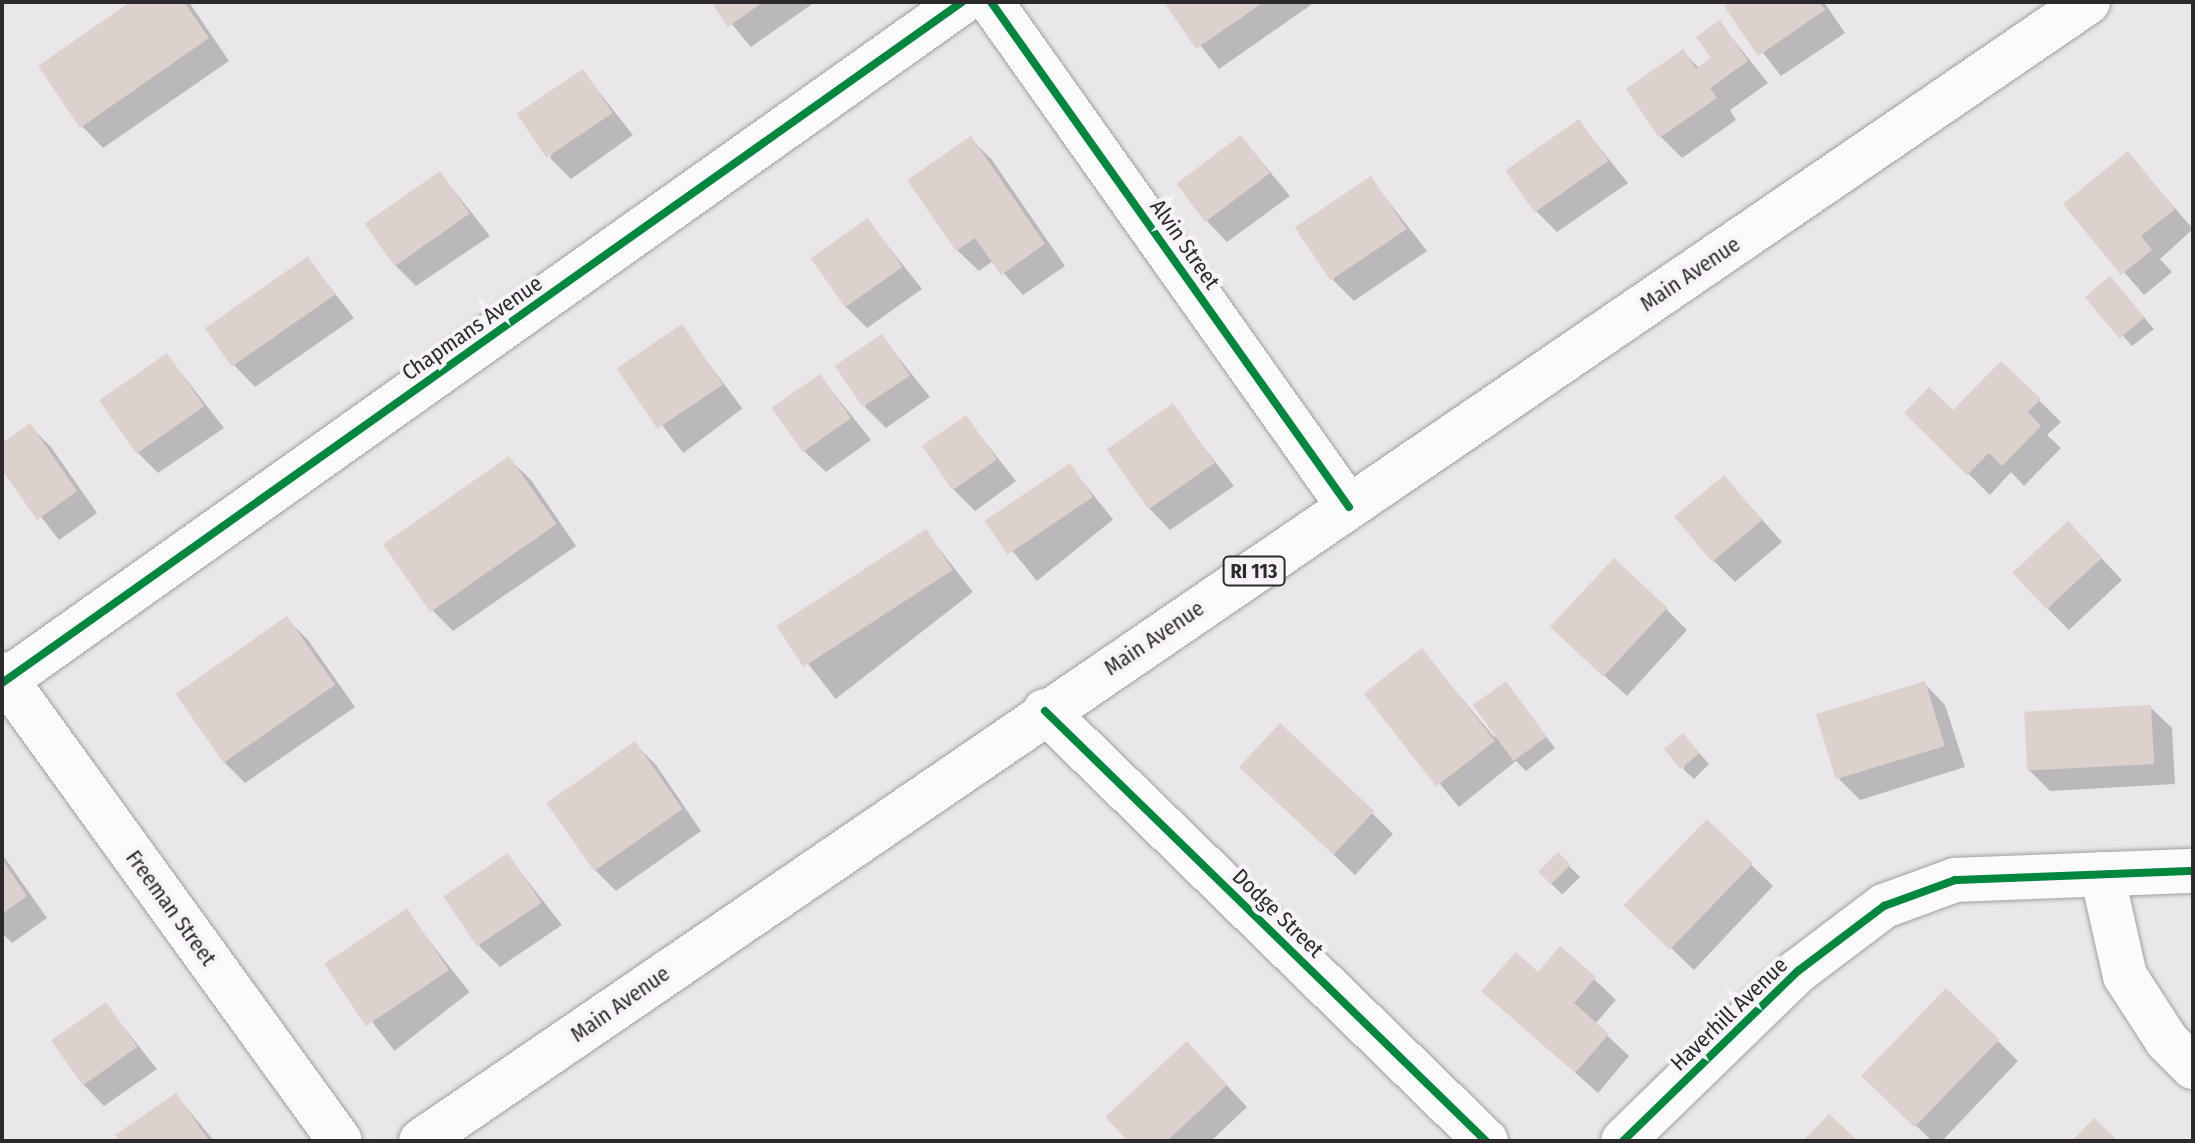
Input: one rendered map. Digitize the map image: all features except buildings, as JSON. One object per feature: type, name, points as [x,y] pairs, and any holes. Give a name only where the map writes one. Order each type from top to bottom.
[{"type":"street","name":"Chapmans Avenue","points":[[3,679],[962,2]]},
{"type":"street","name":"Alvin Street","points":[[991,2],[1349,507]]},
{"type":"street","name":"Main Avenue","points":[[421,1141],[1045,711],[2088,2]]},
{"type":"street","name":"Freeman Street","points":[[3,679],[340,1141]]},
{"type":"street","name":"Dodge Street","points":[[1045,711],[1486,1141]]},
{"type":"street","name":"Haverhill Avenue","points":[[1623,1141],[1798,971],[1884,906],[1955,880],[2193,871]]},
{"type":"street","points":[[2102,874],[2125,976],[2167,1041],[2193,1067]]},
{"type":"cycle path","points":[[2,683],[962,2]]},
{"type":"cycle path","points":[[991,2],[1349,507]]},
{"type":"cycle path","points":[[1045,711],[1486,1141]]},
{"type":"cycle path","points":[[1623,1141],[1798,971],[1884,906],[1955,880],[2193,871]]}]
